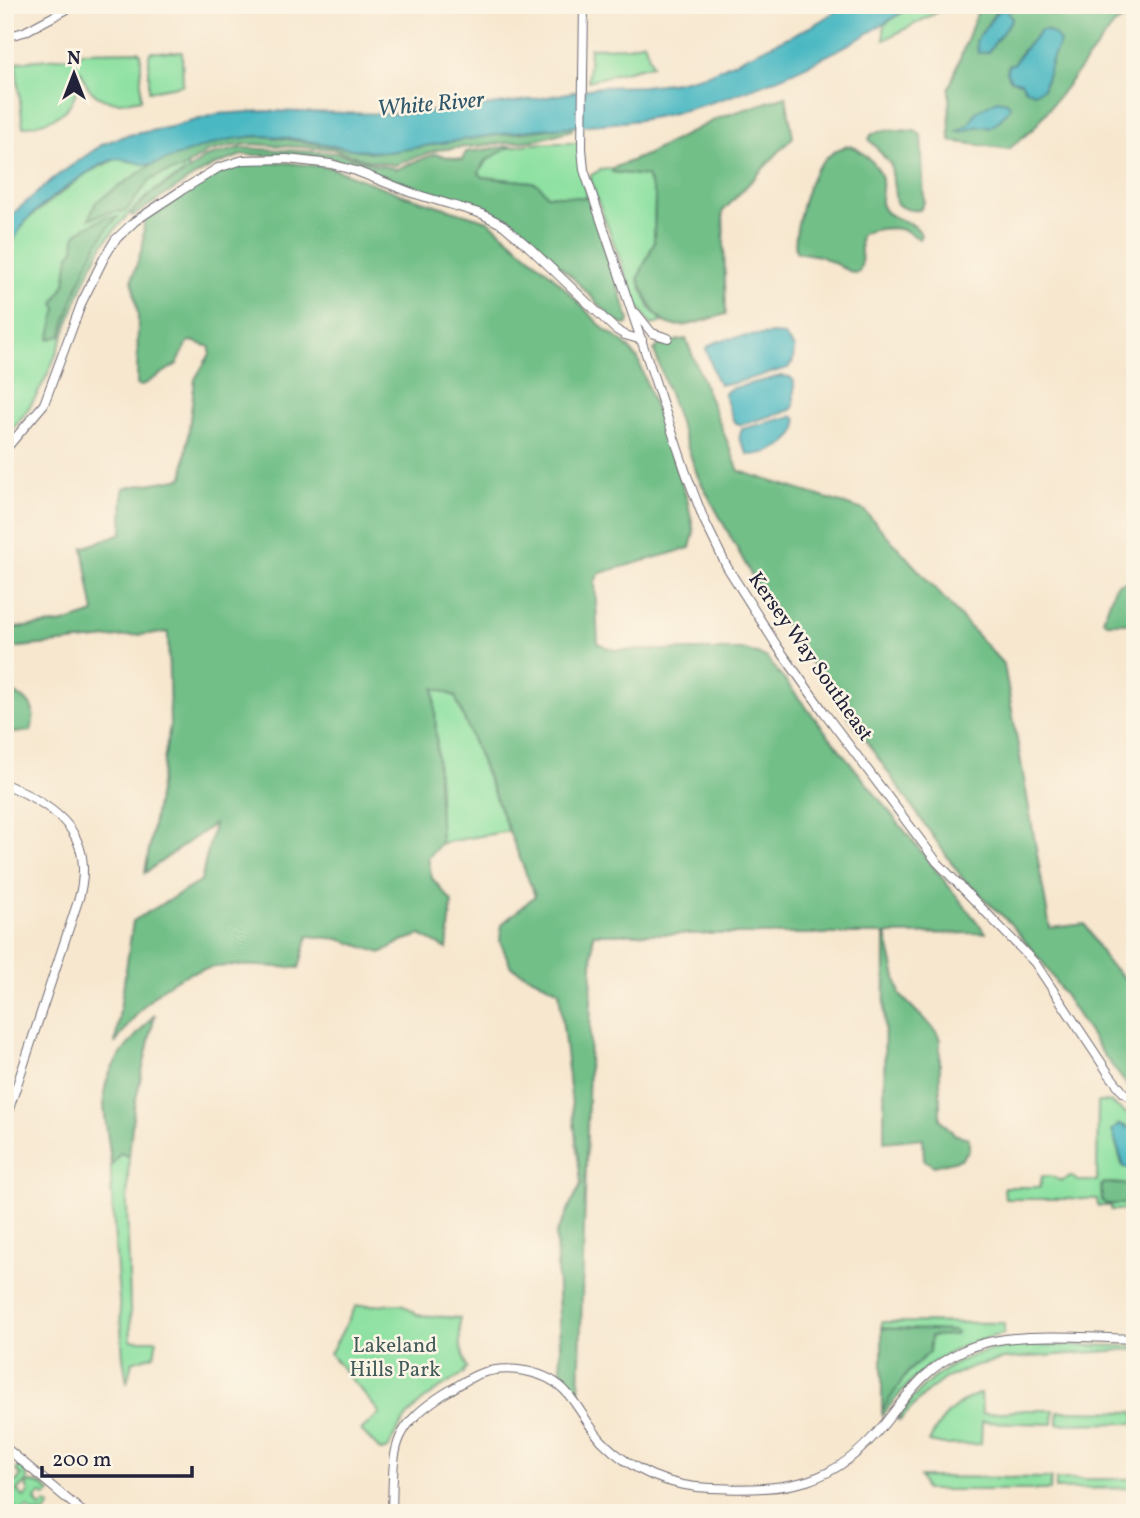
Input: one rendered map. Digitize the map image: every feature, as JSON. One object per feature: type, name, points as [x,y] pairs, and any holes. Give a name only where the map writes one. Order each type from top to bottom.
[{"type":"street","points":[[5,37],[24,32],[75,5]]},
{"type":"street","name":"Kersey Way Southeast","points":[[584,5],[582,148],[586,177],[685,473],[727,568],[777,646],[824,712],[937,862],[1035,963],[1109,1074],[1135,1101]]},
{"type":"street","points":[[5,450],[44,404],[82,302],[103,258],[115,240],[129,225],[182,190],[218,168],[243,160],[286,159],[331,163],[412,193],[482,214],[503,225],[529,247],[615,329],[642,340]]},
{"type":"street","points":[[628,300],[646,328],[668,338]]},
{"type":"street","points":[[5,784],[46,804],[64,819],[81,848],[84,873],[79,898],[5,1121]]},
{"type":"street","points":[[391,1513],[393,1460],[407,1425],[425,1406],[468,1379],[486,1372],[526,1371],[556,1383],[567,1393],[601,1440],[623,1460],[652,1475],[682,1486],[748,1489],[794,1485],[837,1468],[858,1454],[917,1382],[963,1350],[1002,1339],[1135,1339]]},
{"type":"street","points":[[5,1447],[84,1513]]},
{"type":"green space","points":[[913,5],[951,5],[884,40],[884,25]]},
{"type":"green space","points":[[980,5],[1135,5],[1135,12],[1114,25],[1034,128],[1009,149],[950,141],[949,88]],"holes":[[[997,10],[1012,19],[988,52],[976,41]],[[1047,30],[1059,43],[1043,89],[1025,88],[1021,82],[1014,80],[1009,65],[1015,63],[1028,44]]]},
{"type":"green space","points":[[644,42],[652,65],[588,81],[590,48],[628,47]]},
{"type":"green space","points":[[138,51],[141,54],[141,99],[121,102],[103,99],[90,89],[81,70],[75,95],[64,111],[47,121],[23,127],[16,66],[18,62],[79,56],[80,52]]},
{"type":"green space","points":[[151,52],[182,52],[183,85],[149,91]]},
{"type":"green space","points":[[786,96],[793,137],[723,211],[726,314],[680,326],[662,320],[646,297],[638,278],[654,243],[655,196],[647,176],[612,172],[613,168],[646,155],[718,118]]},
{"type":"green space","points":[[573,126],[572,130],[537,140],[437,150],[395,165],[366,160],[333,149],[251,144],[231,146],[207,152],[182,169],[150,180],[126,211],[106,213],[89,219],[96,202],[151,165],[205,145],[233,138],[265,136],[371,152],[389,152],[450,141]]},
{"type":"green space","points":[[879,131],[915,131],[921,135],[924,202],[920,210],[907,210],[896,203],[891,165],[869,139]]},
{"type":"green space","points":[[538,143],[580,143],[583,180],[588,198],[547,195],[539,185],[532,182],[483,177],[479,173],[487,161],[509,148]]},
{"type":"green space","points":[[511,146],[484,162],[479,173],[483,177],[532,182],[539,185],[547,195],[588,198],[629,319],[628,324],[614,320],[571,276],[515,225],[500,216],[463,201],[416,188],[334,159],[297,155],[242,155],[213,166],[133,216],[130,214],[152,193],[205,157],[240,148],[337,153],[397,169],[435,154],[462,160],[466,152]]},
{"type":"green space","points":[[847,146],[860,151],[875,165],[882,181],[881,200],[885,211],[910,223],[921,235],[919,239],[905,231],[888,228],[861,235],[861,267],[859,272],[853,273],[820,256],[796,252],[795,245],[800,213],[813,175],[827,157]]},
{"type":"green space","points":[[188,152],[188,171],[151,193],[122,221],[102,246],[86,277],[49,372],[23,416],[5,437],[5,258],[17,233],[29,218],[87,173],[116,159],[151,165]]},
{"type":"green space","points":[[279,162],[329,167],[406,196],[488,221],[552,275],[604,329],[623,342],[638,359],[687,499],[694,532],[690,548],[600,573],[595,581],[598,643],[614,650],[746,650],[766,657],[986,933],[886,934],[900,995],[936,1031],[940,1040],[940,1119],[954,1134],[969,1138],[969,1150],[961,1159],[934,1166],[924,1160],[923,1138],[884,1142],[885,934],[593,934],[579,1394],[561,1375],[556,1234],[581,1184],[559,991],[511,967],[500,941],[502,924],[535,896],[455,696],[434,688],[441,843],[428,858],[432,878],[452,902],[447,949],[420,935],[381,953],[339,939],[308,936],[299,968],[239,965],[215,967],[174,981],[154,995],[115,1044],[133,921],[201,881],[214,824],[145,873],[170,725],[168,632],[10,648],[5,677],[5,629],[64,623],[94,613],[83,548],[122,533],[123,488],[183,478],[195,379],[210,354],[210,347],[188,342],[177,364],[142,386],[137,385],[138,315],[132,279],[143,245],[144,219],[206,180],[239,164]]},
{"type":"green space","points":[[613,168],[613,172],[647,176],[655,196],[654,243],[638,278],[650,309],[664,322],[651,325],[637,304],[594,191],[590,176],[600,170]]},
{"type":"green space","points":[[106,217],[118,217],[100,240],[92,256],[61,336],[49,339],[57,309],[54,303],[65,284],[75,237],[79,231]]},
{"type":"green space","points":[[686,339],[739,471],[864,510],[1004,665],[1050,928],[1085,924],[1107,962],[1135,988],[1135,1091],[1127,1085],[1103,1054],[1044,964],[1009,922],[963,879],[758,587],[698,477],[654,350],[661,344]]},
{"type":"green space","points":[[1135,580],[1135,623],[1107,623],[1103,620],[1115,587]]},
{"type":"green space","points":[[5,688],[25,699],[32,708],[31,731],[5,734]]},
{"type":"green space","points":[[434,688],[455,696],[509,831],[441,843]]},
{"type":"green space","points":[[155,1014],[134,1108],[129,1156],[120,1153],[111,1166],[104,1104],[106,1083],[123,1051]]},
{"type":"green space","points":[[1098,1102],[1110,1102],[1135,1119],[1135,1130],[1119,1124],[1112,1130],[1122,1165],[1135,1169],[1135,1185],[1111,1183],[1106,1204],[1135,1204],[1135,1210],[1111,1210],[1111,1206],[1098,1206],[1097,1199],[1005,1199],[1004,1187],[1040,1187],[1042,1176],[1051,1176],[1061,1181],[1071,1176],[1078,1181],[1097,1181]]},
{"type":"green space","points":[[120,1153],[129,1156],[127,1205],[131,1340],[157,1340],[154,1355],[132,1362],[127,1383],[111,1183],[111,1166]]},
{"type":"green space","points":[[1104,1183],[1135,1185],[1135,1204],[1106,1204],[1102,1201],[1101,1186]]},
{"type":"green space","name":"Lakeland Hills Park","points":[[402,1304],[417,1315],[460,1318],[460,1344],[467,1368],[463,1374],[419,1404],[402,1423],[388,1449],[381,1451],[361,1430],[380,1413],[330,1354],[356,1306]]},
{"type":"green space","points":[[882,1322],[1004,1323],[1004,1334],[965,1346],[934,1362],[908,1385],[882,1416]]},
{"type":"green space","points":[[882,1328],[956,1333],[931,1336],[929,1352],[909,1371],[882,1411]]},
{"type":"green space","points":[[1027,1345],[1135,1346],[1135,1349],[1004,1359],[974,1366],[944,1379],[899,1421],[901,1413],[914,1397],[938,1374],[951,1366],[980,1353]]},
{"type":"green space","points":[[981,1393],[982,1414],[1054,1410],[1053,1424],[982,1422],[981,1444],[944,1445],[929,1442],[938,1425],[950,1412]]},
{"type":"green space","points":[[1058,1411],[1135,1412],[1135,1423],[1058,1424]]},
{"type":"green space","points":[[19,1465],[28,1480],[17,1491],[24,1497],[29,1493],[26,1485],[30,1482],[42,1485],[50,1492],[45,1497],[41,1493],[35,1500],[40,1508],[46,1503],[50,1506],[45,1513],[34,1513],[27,1508],[20,1513],[13,1506],[9,1513],[5,1513],[9,1498],[5,1495],[5,1477],[12,1482],[17,1481],[21,1475],[16,1471]]},
{"type":"green space","points":[[920,1477],[1051,1478],[1050,1490],[925,1490]]},
{"type":"green space","points":[[1056,1479],[1135,1479],[1135,1488],[1056,1489]]},
{"type":"water","name":"White River","points":[[846,5],[913,5],[856,40],[796,70],[734,95],[670,114],[622,122],[504,133],[389,152],[262,136],[219,142],[154,164],[118,159],[109,161],[70,185],[33,214],[20,230],[5,258],[5,223],[8,218],[54,178],[103,144],[124,136],[217,114],[264,111],[390,114],[455,110],[599,87],[677,82],[709,74],[812,26]]},
{"type":"water","points":[[999,9],[1008,11],[1012,19],[988,52],[978,53],[976,41]]},
{"type":"water","points":[[1041,30],[1052,34],[1060,43],[1043,89],[1034,93],[1021,82],[1011,80],[1006,71]]},
{"type":"water","points":[[997,100],[1007,102],[1011,107],[990,128],[974,127],[957,132],[970,123],[976,112]]},
{"type":"water","points":[[783,335],[794,347],[793,361],[788,368],[730,384],[720,384],[706,349],[727,339]]},
{"type":"water","points":[[781,376],[790,377],[794,381],[794,406],[791,410],[741,425],[734,422],[724,394],[730,389]]},
{"type":"water","points":[[792,416],[796,419],[796,427],[788,441],[773,450],[748,455],[739,438],[742,429]]},
{"type":"water","points":[[1119,1124],[1135,1130],[1135,1169],[1124,1167],[1112,1130]]}]
